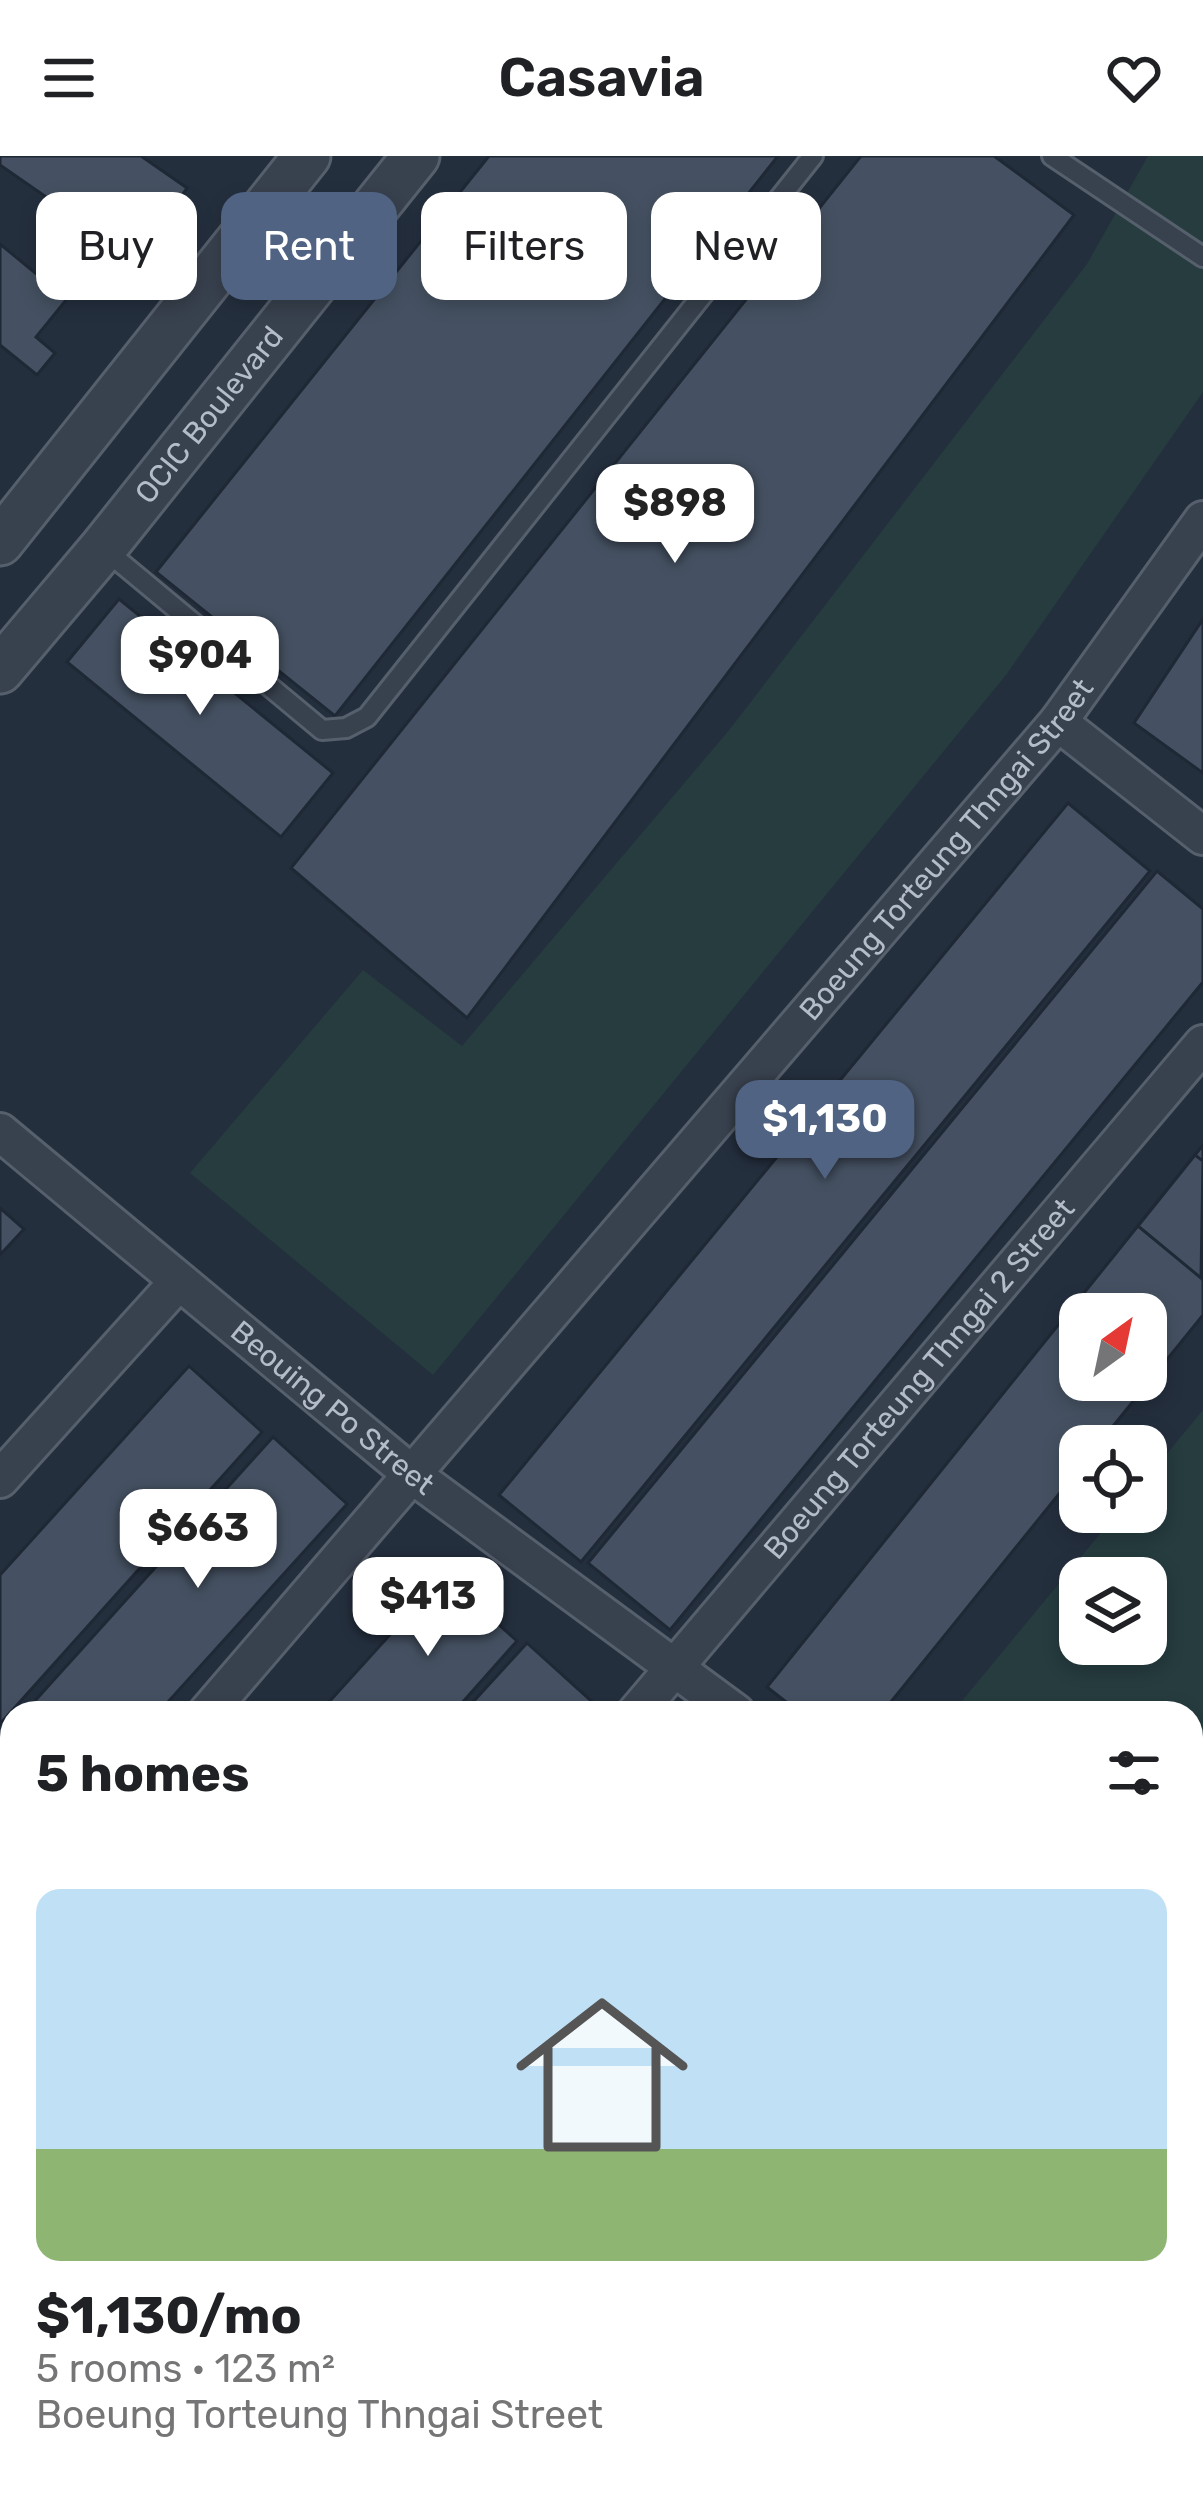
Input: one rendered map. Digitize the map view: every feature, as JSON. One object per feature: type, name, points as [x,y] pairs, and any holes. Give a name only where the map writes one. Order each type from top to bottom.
[{"type":"street","points":[[0,542],[307,156]]},
{"type":"street","name":"OCIC Boulevard","points":[[0,670],[416,156]]},
{"type":"street","name":"Boeung Torteung Thngai Street","points":[[217,1701],[1058,722],[1203,520]]},
{"type":"street","points":[[1058,722],[1203,836]]},
{"type":"street","name":"Boeung Torteung Thngai 2 Street","points":[[646,1701],[1203,1044]]},
{"type":"street","name":"Beouing Po Street","points":[[0,1132],[414,1476],[720,1701]]},
{"type":"street","points":[[0,1480],[179,1281]]},
{"type":"lane","points":[[103,548],[322,730],[346,728],[367,717],[813,156]]},
{"type":"lane","points":[[1052,156],[1203,257]]},
{"type":"green space","points":[[1148,156],[1203,156],[1203,392],[1006,675],[433,1375],[190,1173],[363,970],[462,1046],[730,729],[1087,264]]},
{"type":"green space","points":[[1203,1410],[1203,1701],[962,1701],[1059,1583],[1059,1665],[1167,1665],[1167,1557],[1081,1557],[1101,1533],[1167,1533],[1167,1454]]},
{"type":"building","points":[[0,156],[141,156],[187,188],[184,192],[39,192],[0,165]]},
{"type":"building","points":[[489,156],[778,156],[750,192],[651,192],[651,300],[664,300],[335,716],[156,572],[374,300],[397,300],[397,271],[421,241],[421,300],[627,300],[627,192],[460,192]]},
{"type":"building","points":[[861,156],[994,156],[1074,215],[467,1018],[291,868],[746,300],[821,300],[821,206]]},
{"type":"building","points":[[0,244],[36,274],[36,300],[66,300],[36,337],[55,353],[37,375],[0,345]]},
{"type":"building","points":[[119,599],[333,773],[281,837],[67,662]]},
{"type":"building","points":[[1203,619],[1203,773],[1134,723]]},
{"type":"building","points":[[1068,803],[1150,871],[581,1562],[499,1495]]},
{"type":"building","points":[[1157,871],[1203,909],[1203,982],[670,1630],[588,1563]]},
{"type":"building","points":[[1203,1145],[1203,1315],[1167,1359],[1167,1293],[1084,1293]]},
{"type":"building","points":[[1195,1155],[1203,1161],[1201,1278],[1138,1226]]},
{"type":"building","points":[[0,1208],[24,1229],[0,1255]]},
{"type":"building","points":[[1059,1324],[1059,1401],[1133,1401],[1114,1425],[1059,1425],[1059,1494],[892,1701],[785,1701],[767,1687]]},
{"type":"building","points":[[189,1366],[262,1432],[21,1701],[0,1701],[0,1575]]},
{"type":"building","points":[[273,1437],[347,1504],[169,1701],[35,1701]]},
{"type":"building","points":[[444,1575],[517,1641],[464,1701],[330,1701]]},
{"type":"building","points":[[527,1643],[591,1701],[474,1701]]}]
